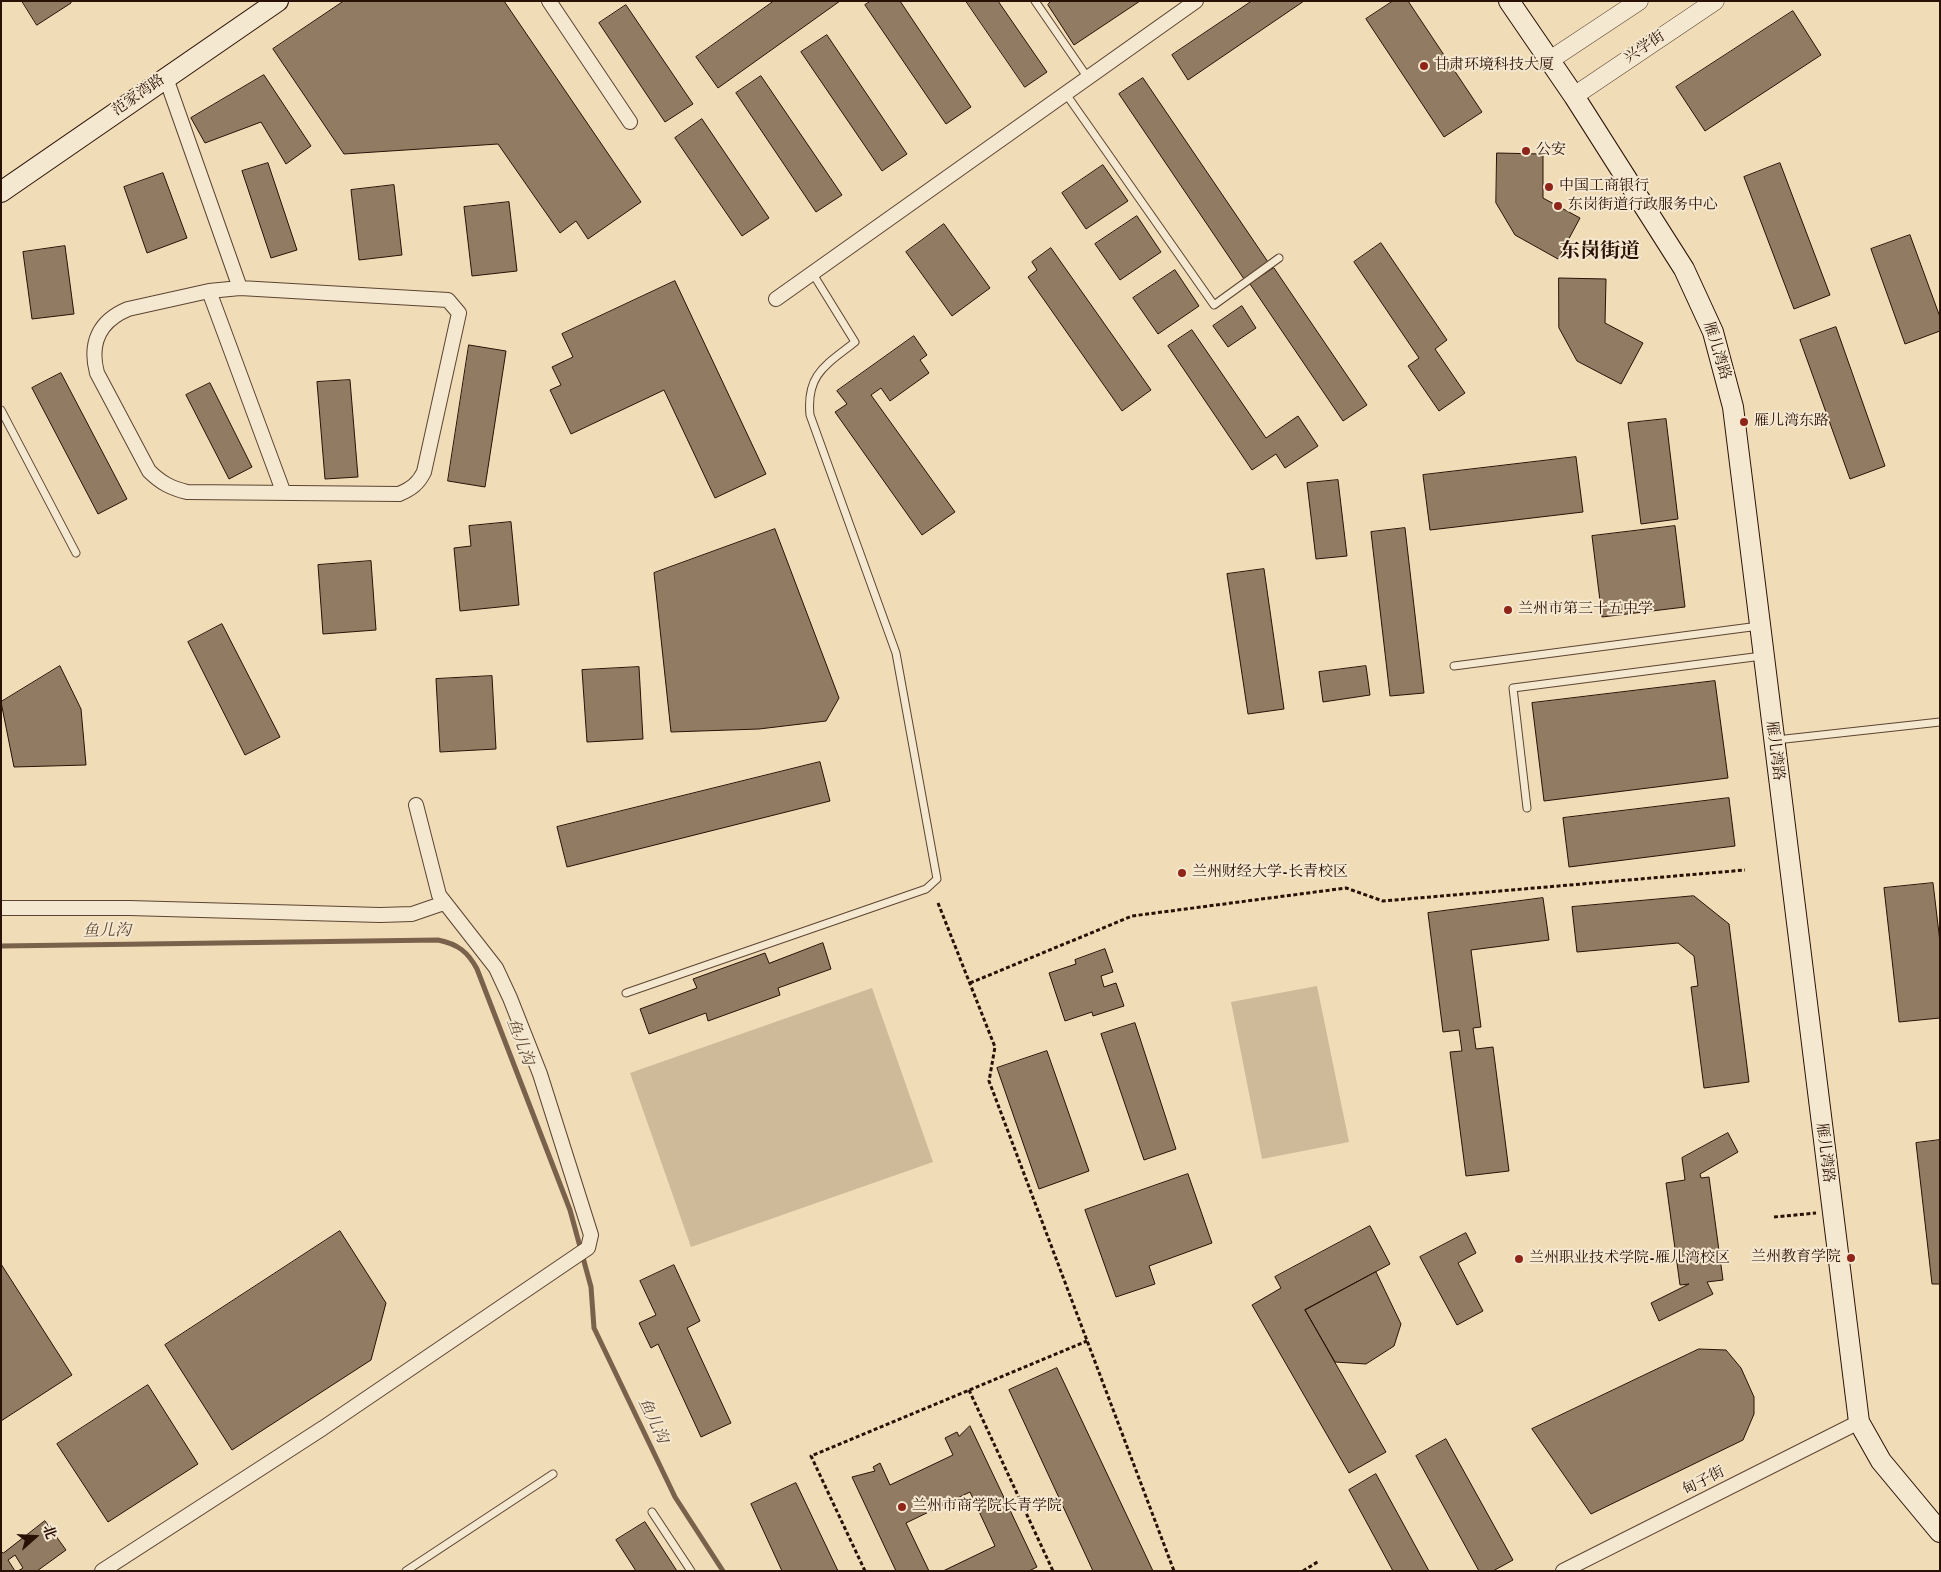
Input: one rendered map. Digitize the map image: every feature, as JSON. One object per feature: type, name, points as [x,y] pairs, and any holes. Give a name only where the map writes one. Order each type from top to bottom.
[{"type":"main road","name":"范家湾路","points":[[1,192],[278,1]]},
{"type":"main road","name":"雁儿湾路","points":[[1509,1],[1574,96],[1684,269],[1713,332],[1732,407],[1831,1211],[1859,1422],[1881,1461],[1940,1532]]},
{"type":"street","points":[[549,1],[630,122]]},
{"type":"street","points":[[776,299],[1196,1]]},
{"type":"street","points":[[1550,60],[1639,1]]},
{"type":"street","name":"兴学街","points":[[1574,96],[1715,1]]},
{"type":"street","points":[[166,78],[240,288]]},
{"type":"street","points":[[240,288],[448,300],[459,312],[424,472],[418,482],[410,490],[399,494],[282,491],[187,492],[173,489],[160,482],[149,471],[142,459],[97,373],[93,360],[93,346],[101,328],[116,314],[128,309],[209,291],[240,288]]},
{"type":"street","points":[[209,291],[282,491]]},
{"type":"street","points":[[107,1569],[323,1428],[588,1248],[591,1235],[540,1074],[496,968],[438,895],[416,805]]},
{"type":"street","points":[[1,908],[129,908],[380,915],[412,914],[444,903]]},
{"type":"street","name":"甸子街","points":[[1563,1571],[1859,1422]]},
{"type":"lane","points":[[1035,1],[1088,78]]},
{"type":"lane","points":[[1066,94],[1214,305],[1279,258]]},
{"type":"lane","points":[[626,993],[926,889],[937,878],[896,653],[810,415],[809,399],[812,384],[820,369],[855,342],[813,274]]},
{"type":"lane","points":[[1,410],[76,553]]},
{"type":"lane","points":[[1454,666],[1759,626]]},
{"type":"lane","points":[[1527,808],[1513,688],[1762,656]]},
{"type":"lane","points":[[1773,740],[1940,722]]},
{"type":"lane","points":[[406,1571],[553,1474]]},
{"type":"lane","points":[[652,1512],[691,1571]]},
{"type":"path","points":[[970,983],[1132,916],[1346,888],[1382,901],[1745,870]]},
{"type":"path","points":[[938,903],[995,1047],[989,1081],[1174,1571]]},
{"type":"path","points":[[1774,1217],[1831,1211]]},
{"type":"path","points":[[866,1571],[811,1456],[1087,1341]]},
{"type":"path","points":[[969,1390],[1053,1571]]},
{"type":"path","points":[[1303,1571],[1319,1561]]},
{"type":"shaded area","points":[[1317,986],[1349,1142],[1262,1159],[1231,1002]]},
{"type":"shaded area","points":[[872,988],[933,1162],[691,1247],[630,1073]]},
{"type":"building","points":[[22,1],[71,1],[71,3],[37,25]]},
{"type":"building","points":[[344,1],[504,1],[641,202],[588,239],[576,221],[560,233],[498,144],[344,154],[273,49]]},
{"type":"building","points":[[774,1],[840,1],[718,88],[696,57]]},
{"type":"building","points":[[871,1],[900,1],[971,107],[946,124],[865,5]]},
{"type":"building","points":[[966,1],[998,1],[1047,72],[1025,87]]},
{"type":"building","points":[[1051,1],[1140,1],[1074,45],[1048,5]]},
{"type":"building","points":[[1252,1],[1304,1],[1188,80],[1172,55]]},
{"type":"building","name":"甘肃环境科技大厦","points":[[1393,1],[1408,1],[1482,112],[1444,137],[1366,19]]},
{"type":"building","points":[[626,5],[693,104],[665,122],[599,23]]},
{"type":"building","points":[[1793,11],[1821,55],[1705,131],[1676,87]]},
{"type":"building","points":[[827,35],[907,154],[882,171],[801,52]]},
{"type":"building","points":[[264,75],[311,146],[286,164],[261,122],[205,143],[191,118]]},
{"type":"building","points":[[761,76],[842,195],[816,212],[736,93]]},
{"type":"building","points":[[1143,78],[1268,262],[1244,279],[1119,94]]},
{"type":"building","points":[[702,119],[769,218],[742,236],[675,138]]},
{"type":"building","points":[[1497,153],[1543,154],[1543,198],[1580,218],[1558,259],[1515,235],[1496,203]]},
{"type":"building","points":[[268,163],[297,250],[271,258],[242,171]]},
{"type":"building","points":[[1780,163],[1830,295],[1794,309],[1744,177]]},
{"type":"building","points":[[1103,165],[1128,201],[1086,229],[1062,193]]},
{"type":"building","points":[[163,173],[187,238],[147,253],[124,187]]},
{"type":"building","points":[[394,185],[402,255],[359,260],[351,190]]},
{"type":"building","points":[[509,202],[517,271],[472,276],[464,207]]},
{"type":"building","points":[[1137,216],[1161,252],[1120,280],[1095,244]]},
{"type":"building","points":[[944,224],[990,288],[952,316],[906,252]]},
{"type":"building","points":[[1910,235],[1940,317],[1940,331],[1905,344],[1871,249]]},
{"type":"building","points":[[1381,243],[1447,340],[1435,349],[1465,393],[1439,411],[1408,366],[1419,358],[1354,262]]},
{"type":"building","points":[[65,246],[74,314],[32,319],[23,252]]},
{"type":"building","points":[[1051,248],[1151,390],[1122,411],[1028,277],[1037,270],[1032,262]]},
{"type":"building","points":[[1274,268],[1367,405],[1343,421],[1250,284]]},
{"type":"building","points":[[1175,270],[1199,306],[1158,334],[1133,298]]},
{"type":"building","points":[[1559,278],[1606,279],[1605,323],[1643,343],[1621,384],[1577,361],[1559,328]]},
{"type":"building","points":[[675,281],[766,474],[715,498],[664,390],[571,434],[550,390],[561,385],[552,367],[573,357],[562,334]]},
{"type":"building","points":[[1242,306],[1256,328],[1228,347],[1213,326]]},
{"type":"building","points":[[1836,327],[1885,466],[1850,479],[1800,340]]},
{"type":"building","points":[[1192,330],[1266,438],[1298,416],[1318,446],[1285,468],[1276,454],[1252,470],[1168,346]]},
{"type":"building","points":[[914,336],[927,355],[920,360],[929,373],[890,401],[881,388],[871,395],[955,512],[922,535],[835,412],[847,404],[837,391]]},
{"type":"building","points":[[469,345],[506,351],[485,487],[448,481]]},
{"type":"building","points":[[61,373],[127,499],[98,514],[32,388]]},
{"type":"building","points":[[350,380],[358,477],[325,479],[317,382]]},
{"type":"building","points":[[210,383],[252,467],[229,479],[186,395]]},
{"type":"building","points":[[1666,419],[1678,519],[1641,524],[1628,423]]},
{"type":"building","points":[[1576,457],[1583,512],[1430,530],[1423,475]]},
{"type":"building","points":[[1338,480],[1347,556],[1316,559],[1307,483]]},
{"type":"building","points":[[511,522],[519,605],[460,611],[454,548],[471,546],[469,526]]},
{"type":"building","points":[[1675,526],[1685,607],[1602,617],[1592,536]]},
{"type":"building","points":[[1405,528],[1424,693],[1390,696],[1371,532]]},
{"type":"building","points":[[775,529],[839,698],[826,721],[759,729],[671,732],[654,573]]},
{"type":"building","points":[[371,561],[376,630],[323,634],[318,565]]},
{"type":"building","points":[[1264,569],[1284,709],[1248,714],[1227,574]]},
{"type":"building","points":[[222,624],[280,737],[245,755],[188,642]]},
{"type":"building","points":[[60,666],[81,709],[86,765],[14,767],[1,702]]},
{"type":"building","points":[[1366,666],[1370,695],[1323,702],[1319,672]]},
{"type":"building","points":[[639,667],[643,739],[587,742],[582,670]]},
{"type":"building","points":[[492,676],[496,749],[440,752],[436,679]]},
{"type":"building","points":[[1715,681],[1728,778],[1544,801],[1532,703]]},
{"type":"building","points":[[820,762],[830,801],[567,867],[557,827]]},
{"type":"building","points":[[1729,798],[1735,846],[1569,867],[1563,818]]},
{"type":"building","points":[[1933,883],[1940,942],[1940,1018],[1899,1022],[1884,888]]},
{"type":"building","points":[[1694,896],[1729,924],[1749,1082],[1704,1088],[1691,987],[1698,986],[1694,956],[1678,943],[1577,952],[1572,907]]},
{"type":"building","points":[[1543,898],[1549,940],[1471,950],[1481,1027],[1473,1028],[1476,1049],[1493,1047],[1509,1171],[1466,1176],[1450,1052],[1462,1051],[1459,1030],[1443,1032],[1428,913]]},
{"type":"building","points":[[823,943],[831,969],[778,988],[780,995],[708,1021],[706,1013],[649,1034],[640,1009],[697,988],[693,979],[765,953],[769,963]]},
{"type":"building","points":[[1105,949],[1113,972],[1101,976],[1104,987],[1116,983],[1124,1006],[1093,1016],[1092,1012],[1065,1021],[1049,973],[1076,964],[1075,960]]},
{"type":"building","points":[[1135,1023],[1176,1149],[1144,1160],[1101,1034]]},
{"type":"building","points":[[1047,1051],[1089,1171],[1039,1189],[997,1068]]},
{"type":"building","points":[[1728,1133],[1738,1152],[1700,1174],[1701,1178],[1709,1177],[1723,1280],[1707,1282],[1713,1294],[1659,1321],[1651,1303],[1689,1284],[1680,1285],[1666,1183],[1685,1180],[1682,1158]]},
{"type":"building","points":[[1940,1140],[1940,1284],[1932,1284],[1916,1143]]},
{"type":"building","points":[[1188,1174],[1212,1243],[1149,1266],[1155,1284],[1116,1297],[1085,1210]]},
{"type":"building","points":[[1370,1226],[1390,1264],[1305,1310],[1386,1452],[1349,1473],[1252,1305],[1281,1288],[1275,1277]]},
{"type":"building","points":[[340,1231],[386,1303],[371,1360],[232,1450],[165,1345]]},
{"type":"building","points":[[1466,1233],[1476,1253],[1458,1263],[1483,1311],[1457,1325],[1420,1257]]},
{"type":"building","points":[[1,1264],[72,1375],[1,1421]]},
{"type":"building","points":[[674,1265],[700,1321],[687,1328],[731,1423],[701,1437],[658,1344],[651,1348],[639,1323],[656,1315],[640,1281]]},
{"type":"building","points":[[1376,1272],[1401,1324],[1394,1346],[1366,1364],[1335,1362],[1305,1310]]},
{"type":"building","points":[[1699,1349],[1726,1350],[1741,1368],[1754,1397],[1754,1414],[1743,1440],[1591,1514],[1532,1429]]},
{"type":"building","points":[[1057,1368],[1153,1571],[1093,1571],[1009,1390]]},
{"type":"building","points":[[148,1385],[198,1464],[108,1522],[57,1444]]},
{"type":"building","name":"兰州市商学院长青学院","points":[[970,1426],[1037,1567],[1029,1571],[943,1571],[995,1546],[970,1492],[906,1523],[929,1571],[896,1571],[852,1477],[875,1471],[873,1467],[880,1463],[890,1485],[953,1455],[945,1438],[957,1432],[959,1436]]},
{"type":"building","points":[[1446,1439],[1513,1560],[1493,1571],[1479,1571],[1416,1456]]},
{"type":"building","points":[[1376,1474],[1429,1571],[1393,1571],[1349,1490]]},
{"type":"building","points":[[796,1483],[838,1571],[782,1571],[751,1504]]},
{"type":"building","points":[[45,1521],[66,1550],[37,1571],[18,1571],[23,1568],[15,1555],[8,1560],[15,1571],[1,1571],[1,1551],[3,1553]]},
{"type":"building","points":[[645,1522],[677,1571],[636,1571],[616,1540]]},
{"type":"waterway","name":"鱼儿沟","points":[[1,946],[438,940],[457,946],[466,953],[477,969],[570,1210],[591,1287],[594,1328],[675,1497],[723,1571]]},
{"type":"place","name":"甘肃环境科技大厦","points":[[1424,66]]},
{"type":"place","name":"公安","points":[[1526,151]]},
{"type":"place","name":"中国工商银行","points":[[1549,187]]},
{"type":"place","name":"东岗街道行政服务中心","points":[[1558,206]]},
{"type":"place","name":"雁儿湾东路","points":[[1744,422]]},
{"type":"place","name":"兰州市第三十五中学","points":[[1508,610]]},
{"type":"place","name":"兰州财经大学-长青校区","points":[[1182,873]]},
{"type":"place","name":"兰州教育学院","points":[[1851,1258]]},
{"type":"place","name":"兰州职业技术学院-雁儿湾校区","points":[[1519,1259]]},
{"type":"place","name":"兰州市商学院长青学院","points":[[902,1507]]},
{"type":"district","name":"东岗街道","points":[[1600,253]]}]
